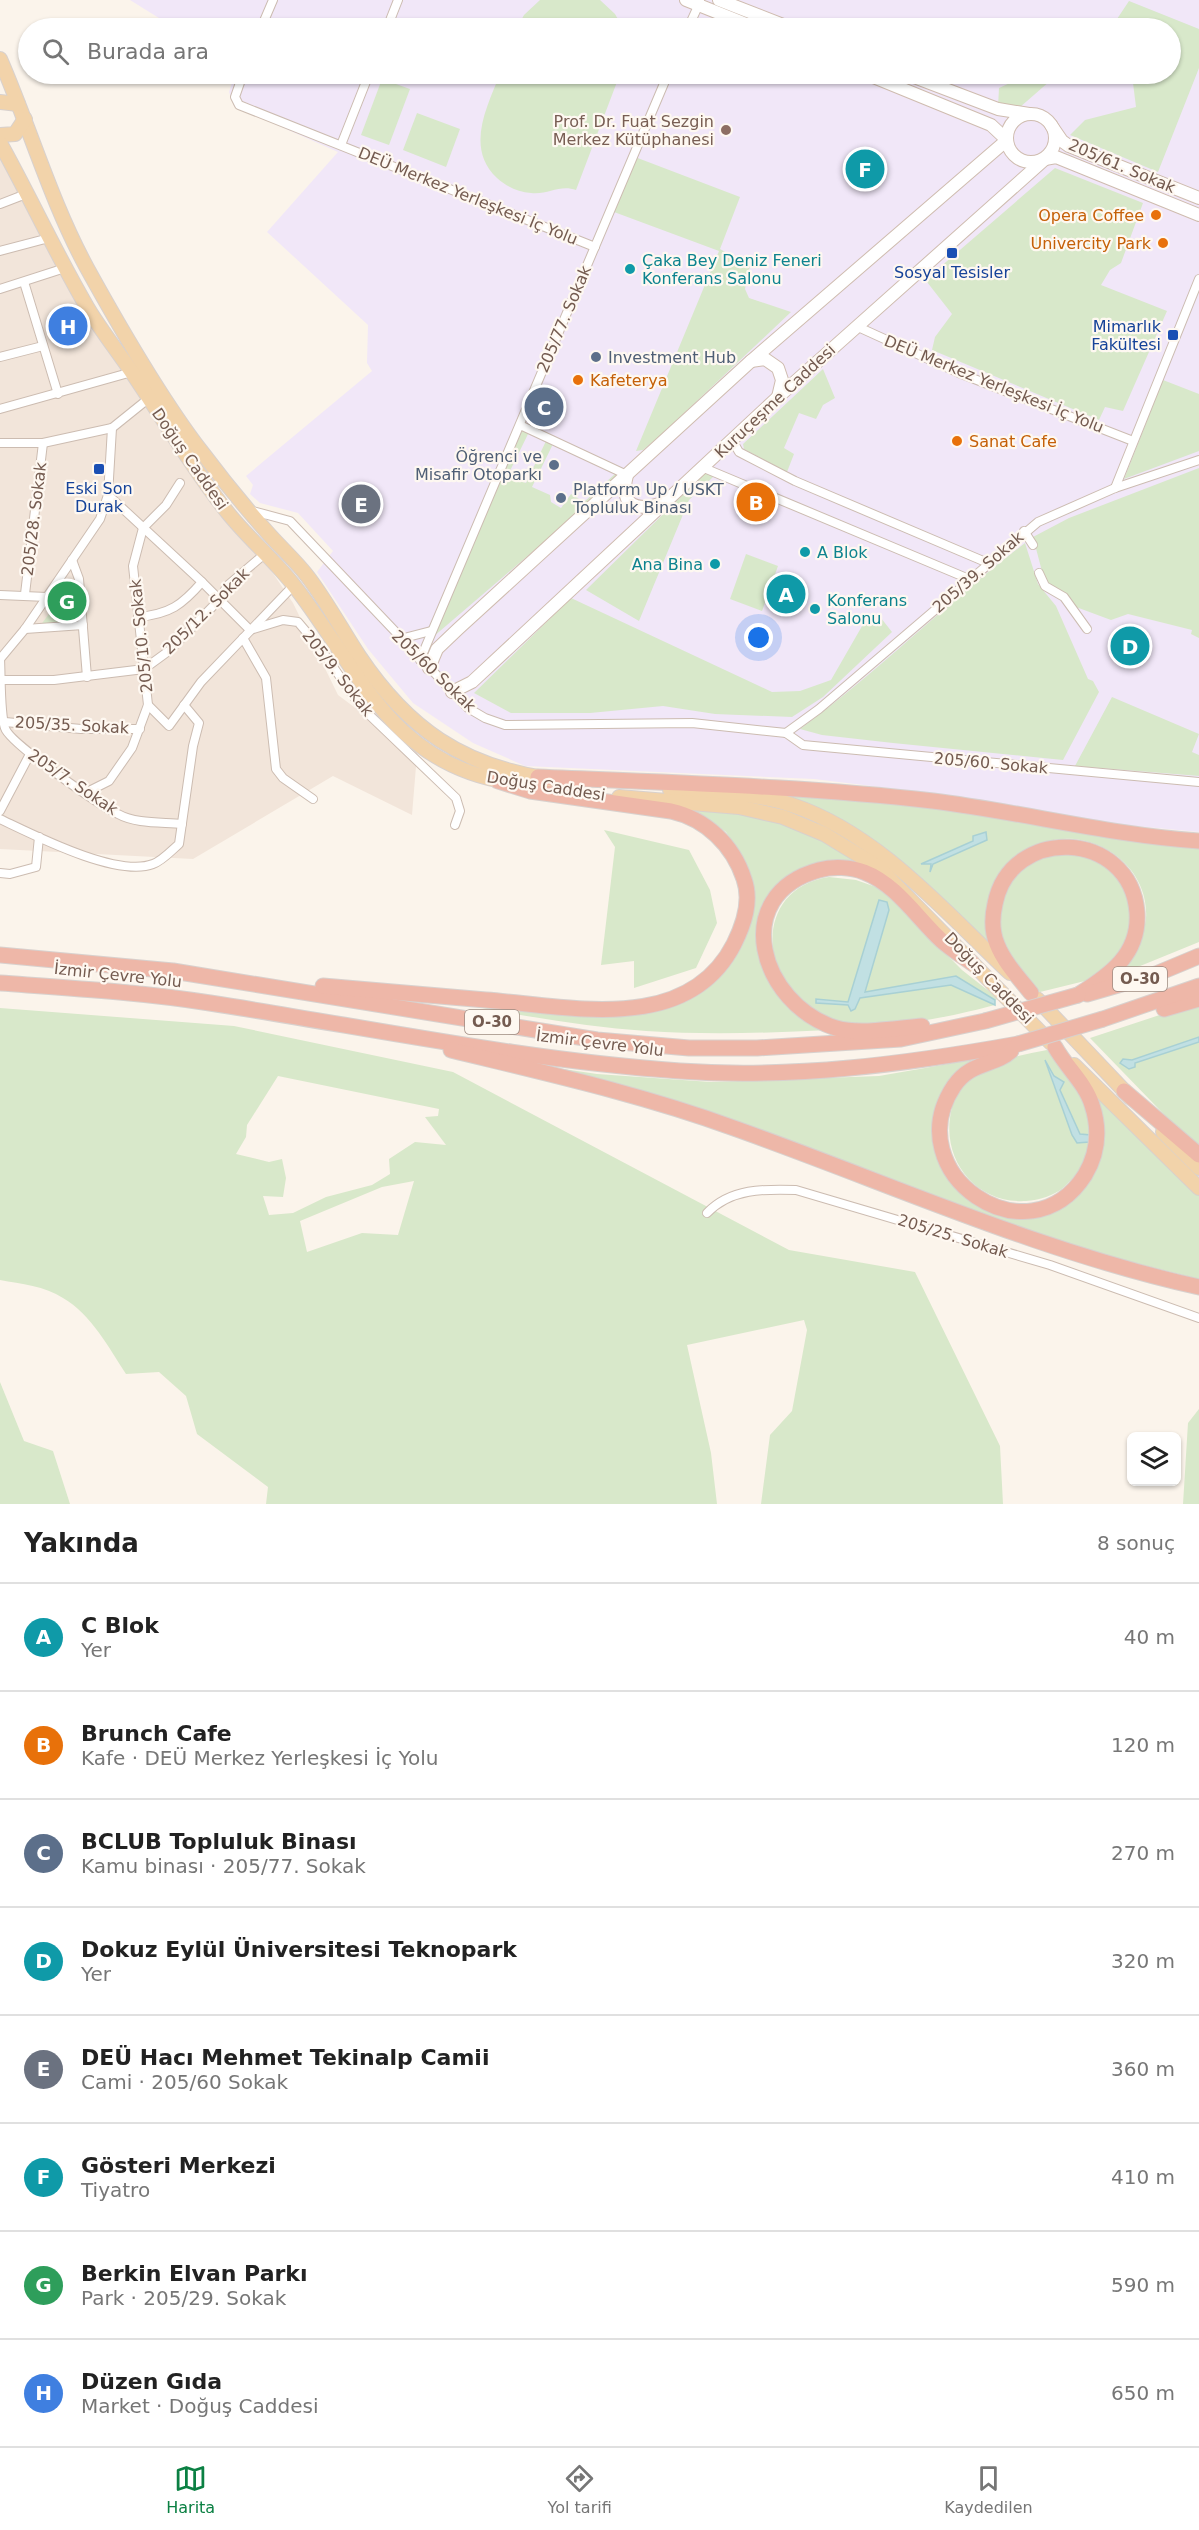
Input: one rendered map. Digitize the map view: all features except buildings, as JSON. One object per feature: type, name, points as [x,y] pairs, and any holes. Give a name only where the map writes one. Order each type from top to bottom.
[{"type":"highway","points":[[538,777],[841,792],[936,802],[1199,841]]},
{"type":"highway","points":[[173,971],[569,1008],[633,1010],[672,1000],[695,988],[713,974],[729,954],[742,926],[747,903],[746,884],[740,865],[731,851],[710,829],[687,815],[671,811],[530,791],[498,781]]},
{"type":"highway","points":[[1030,993],[1004,959],[996,944],[993,915],[996,900],[1002,883],[1026,859],[1041,851],[1069,846],[1097,853],[1120,871],[1134,897],[1137,911],[1135,936],[1124,960],[1114,972],[1078,995]]},
{"type":"highway","points":[[972,963],[943,942],[881,882],[864,872],[847,868],[826,868],[809,873],[794,882],[772,905],[764,932],[769,968],[788,1000],[809,1016],[838,1029],[876,1030],[985,1021]]},
{"type":"highway","name":"İzmir Çevre Yolu","points":[[0,955],[173,971],[597,1040],[689,1048],[757,1048],[901,1039],[985,1021]]},
{"type":"highway","name":"O-30","points":[[985,1021],[1078,995],[1100,992],[1199,957]]},
{"type":"highway","name":"İzmir Çevre Yolu","points":[[0,983],[208,1002],[590,1062],[681,1071],[747,1073],[884,1064],[948,1057],[1018,1044]]},
{"type":"highway","name":"O-30","points":[[1018,1044],[1199,987]]},
{"type":"highway","points":[[1103,1019],[1123,1021],[1199,999]]},
{"type":"highway","points":[[356,1027],[576,1080],[729,1126],[1080,1257],[1199,1287]]},
{"type":"highway","points":[[1018,1044],[1009,1054],[971,1069],[956,1083],[941,1115],[942,1148],[954,1175],[968,1192],[987,1204],[1007,1210],[1027,1211],[1062,1199],[1078,1185],[1094,1156],[1098,1140],[1092,1102],[1055,1047]]},
{"type":"highway","points":[[1124,1091],[1199,1155]]},
{"type":"main road","points":[[0,59],[18,104],[0,102]]},
{"type":"main road","name":"Doğuş Caddesi","points":[[18,104],[67,226],[87,267],[199,449],[246,508],[308,577],[380,686],[403,712],[432,737],[458,753],[538,777],[578,783],[746,795],[792,805],[843,828],[906,875],[1030,993],[1199,1168]]},
{"type":"main road","points":[[0,135],[15,134],[25,119]]},
{"type":"main road","name":"Doğuş Caddesi","points":[[0,143],[4,159],[26,194],[88,309],[148,399],[229,514],[267,552],[294,585],[370,699],[398,728],[436,756],[464,770],[498,781],[568,792],[739,807],[783,817],[824,834],[878,867],[923,909],[972,963],[1055,1047],[1199,1188]]},
{"type":"street","points":[[265,18],[273,0]]},
{"type":"street","points":[[391,18],[398,0]]},
{"type":"street","points":[[719,0],[765,18]]},
{"type":"street","points":[[691,18],[695,2],[733,18]]},
{"type":"street","name":"DEÜ Merkez Yerleşkesi İç Yolu","points":[[240,84],[235,97],[239,105],[595,247]]},
{"type":"street","name":"DEÜ Merkez Yerleşkesi İç Yolu","points":[[341,145],[365,84]]},
{"type":"street","name":"205/77. Sokak","points":[[425,664],[431,631],[664,84]]},
{"type":"street","points":[[891,84],[991,125],[1007,140]]},
{"type":"street","points":[[932,84],[998,109],[1030,114],[1042,116],[1052,125],[1055,132],[1054,147],[1045,159],[1031,163],[1017,158],[1008,147],[1007,140],[1010,125],[1021,115],[1030,114]]},
{"type":"street","name":"205/61. Sokak","points":[[1052,125],[1062,141],[1069,146],[1199,198]]},
{"type":"street","points":[[425,664],[437,649],[751,362],[1007,140]]},
{"type":"street","name":"205/61. Sokak","points":[[1045,159],[1056,157],[1199,215]]},
{"type":"street","name":"Kuruçeşme Caddesi","points":[[453,692],[472,682],[778,397],[1045,159]]},
{"type":"street","points":[[0,204],[26,194]]},
{"type":"street","points":[[0,251],[49,238]]},
{"type":"street","points":[[0,289],[65,268]]},
{"type":"street","points":[[1115,488],[1199,279]]},
{"type":"street","points":[[24,282],[58,394]]},
{"type":"street","name":"DEÜ Merkez Yerleşkesi İç Yolu","points":[[856,326],[959,373],[1133,441]]},
{"type":"street","points":[[0,357],[42,346]]},
{"type":"street","points":[[751,362],[765,359],[778,368],[782,380],[778,397]]},
{"type":"street","points":[[0,409],[132,372]]},
{"type":"street","points":[[0,443],[43,443],[112,428],[148,399]]},
{"type":"street","points":[[520,425],[627,475]]},
{"type":"street","points":[[3,727],[0,659],[25,628],[100,519],[108,495],[112,428]]},
{"type":"street","points":[[732,440],[739,452],[795,481],[988,563]]},
{"type":"street","name":"205/28. Sokak","points":[[25,594],[43,443]]},
{"type":"street","name":"205/39. Sokak","points":[[786,733],[819,709],[1024,531],[1063,509],[1115,488],[1199,460]]},
{"type":"street","points":[[704,468],[969,579]]},
{"type":"street","points":[[627,475],[623,491],[627,501],[638,507],[649,508],[667,501]]},
{"type":"street","points":[[143,528],[166,505],[172,492],[180,483]]},
{"type":"street","points":[[108,495],[250,630]]},
{"type":"street","name":"205/60 Sokak","points":[[246,508],[270,517],[290,521],[468,708],[485,718],[505,725],[656,722],[786,733]]},
{"type":"street","points":[[269,534],[266,523],[270,517]]},
{"type":"street","name":"205/10. Sokak","points":[[87,792],[109,781],[132,748],[148,705],[133,566],[143,528]]},
{"type":"street","points":[[1024,531],[1033,545]]},
{"type":"street","name":"205/12. Sokak","points":[[1,680],[87,677],[144,669],[171,650],[220,599],[227,586],[267,552]]},
{"type":"street","points":[[72,560],[79,579],[87,677]]},
{"type":"street","points":[[1039,573],[1045,586],[1064,597],[1087,629]]},
{"type":"street","points":[[138,617],[160,615],[184,603],[202,582]]},
{"type":"street","points":[[148,705],[169,726],[184,705],[250,630],[294,585]]},
{"type":"street","points":[[0,595],[25,594],[46,597]]},
{"type":"street","name":"205/9. Sokak","points":[[250,630],[283,621],[298,622],[320,648],[361,707],[456,798],[460,811],[454,825]]},
{"type":"street","points":[[25,628],[83,626]]},
{"type":"street","points":[[400,639],[431,631]]},
{"type":"street","points":[[243,638],[266,678],[276,769],[283,778],[313,799]]},
{"type":"street","points":[[0,819],[92,858],[121,866],[153,864],[179,844],[193,746],[199,723],[184,705]]},
{"type":"street","name":"205/35. Sokak","points":[[3,727],[140,729]]},
{"type":"street","name":"205/7. Sokak","points":[[3,727],[30,754],[119,815],[143,821],[182,824]]},
{"type":"street","name":"205/60. Sokak","points":[[786,733],[803,745],[1199,782]]},
{"type":"street","points":[[0,811],[30,754]]},
{"type":"street","points":[[0,873],[10,874],[36,867],[39,837]]},
{"type":"street","name":"205/25. Sokak","points":[[707,1213],[720,1200],[760,1188],[796,1190],[1050,1265],[1199,1318]]},
{"type":"shaded area","points":[[130,0],[1199,0],[1199,832],[1125,825],[913,791],[814,779],[525,766],[473,743],[413,703],[368,649],[317,572],[333,551],[298,513],[260,503],[250,494],[253,485],[246,476],[372,371],[367,363],[368,325],[267,232],[338,152],[234,106],[229,92],[232,84],[1181,84],[1181,18],[159,18]]},
{"type":"shaded area","points":[[0,153],[75,297],[204,471],[293,603],[338,695],[417,754],[412,815],[333,776],[193,859],[0,849]]},
{"type":"green space","points":[[540,0],[600,0],[617,18],[522,18]]},
{"type":"green space","points":[[1129,1],[1172,18],[1118,18]]},
{"type":"green space","points":[[1181,22],[1199,29],[1199,68],[1158,172],[1070,135],[1085,120],[1136,107],[1133,84],[1181,84]]},
{"type":"green space","points":[[380,84],[396,84],[410,89],[389,145],[361,135]]},
{"type":"green space","points":[[496,84],[616,84],[576,190],[565,188],[537,193],[522,192],[497,178],[487,166],[480,141]]},
{"type":"green space","points":[[1008,84],[1047,84],[1019,108],[998,107],[999,88]]},
{"type":"green space","points":[[417,113],[460,129],[446,167],[403,150]]},
{"type":"green space","points":[[635,157],[740,197],[720,249],[750,266],[745,289],[749,298],[791,312],[662,434],[643,450],[636,451],[719,251],[614,212]]},
{"type":"green space","points":[[1055,168],[1143,203],[1121,263],[1110,270],[1101,285],[1167,311],[1123,411],[1105,407],[1099,420],[932,350],[935,337],[952,314],[927,282],[939,268]]},
{"type":"green space","points":[[823,369],[835,398],[823,405],[816,419],[799,413],[784,448],[794,454],[787,472],[744,449],[743,444]]},
{"type":"green space","points":[[1163,380],[1199,394],[1199,451],[1124,479]]},
{"type":"green space","points":[[523,429],[529,432],[508,475],[526,483],[546,441],[553,444],[532,487],[550,495],[551,502],[561,508],[571,494],[584,502],[616,473],[621,476],[433,637]]},
{"type":"green space","points":[[1199,468],[1199,638],[1191,634],[1192,630],[1128,614],[1111,620],[1076,607],[1044,579],[1033,537],[1069,518]]},
{"type":"green space","points":[[706,472],[713,477],[689,500],[639,621],[586,590]]},
{"type":"green space","points":[[1025,543],[1038,584],[1056,606],[1088,679],[1093,681],[1099,692],[1063,760],[822,735],[800,729],[857,684]]},
{"type":"green space","points":[[746,554],[778,566],[762,611],[730,599]]},
{"type":"green space","points":[[75,579],[79,624],[40,626]]},
{"type":"green space","points":[[571,598],[772,692],[800,691],[831,680],[869,614],[881,618],[892,632],[823,697],[792,717],[715,714],[663,706],[590,713],[511,713],[474,693]]},
{"type":"green space","points":[[1112,697],[1199,734],[1192,752],[1199,755],[1199,776],[1075,766]]},
{"type":"green space","points":[[748,791],[844,795],[1199,847],[1199,942],[1123,973],[1135,954],[1143,933],[1146,918],[1144,897],[1137,879],[1125,863],[1109,851],[1091,843],[1071,839],[1051,841],[1032,848],[1007,867],[1000,893],[994,949],[899,859],[844,823]]},
{"type":"green space","points":[[678,805],[769,816],[830,843],[874,870],[839,863],[774,895],[768,974],[829,1030],[692,1033],[618,1029],[507,1013],[425,997],[611,1015],[715,978],[752,891],[744,858],[726,832],[706,817]]},
{"type":"green space","points":[[604,830],[689,850],[710,890],[717,923],[696,968],[634,988],[634,961],[601,965],[615,847]]},
{"type":"green space","points":[[1074,853],[1095,860],[1114,873],[1126,890],[1133,911],[1125,953],[1093,979],[1040,992],[1020,970],[1003,945],[999,934],[999,912],[1007,890],[1020,871],[1034,861],[1045,857]]},
{"type":"green space","points":[[829,877],[856,880],[876,887],[894,901],[962,970],[999,999],[995,1000],[956,976],[865,992],[889,910],[879,901],[848,1002],[816,999],[848,1005],[851,1010],[855,1009],[860,998],[951,985],[995,1005],[909,1023],[863,1025],[824,1017],[803,1004],[787,986],[776,964],[772,942],[775,920],[785,900],[803,885]]},
{"type":"green space","points":[[1199,1002],[1199,1037],[1132,1060],[1123,1059],[1121,1063],[1129,1069],[1134,1067],[1135,1063],[1199,1042],[1199,1145],[1183,1134],[1090,1038]]},
{"type":"green space","points":[[0,1008],[234,1026],[453,1072],[789,1250],[915,1272],[1000,1446],[1003,1504],[761,1504],[770,1435],[792,1411],[807,1330],[804,1320],[687,1345],[711,1453],[717,1504],[266,1504],[268,1487],[197,1434],[186,1396],[159,1372],[126,1374],[99,1332],[73,1305],[49,1291],[0,1280]],"holes":[[[278,1076],[439,1109],[438,1116],[425,1117],[446,1145],[415,1142],[389,1159],[390,1174],[372,1185],[326,1197],[293,1213],[269,1215],[263,1196],[283,1197],[286,1178],[282,1159],[269,1162],[236,1154],[246,1137],[247,1125]],[[414,1181],[398,1235],[362,1233],[307,1252],[300,1221],[382,1187]]]},
{"type":"green space","points":[[1047,1050],[1068,1073],[1089,1108],[1092,1122],[1091,1134],[1083,1166],[1064,1187],[1046,1197],[1026,1201],[1008,1200],[992,1195],[978,1187],[966,1176],[957,1162],[951,1147],[949,1130],[954,1101],[966,1081],[982,1069],[1000,1061]],"holes":[[[1045,1061],[1054,1076],[1064,1082],[1060,1090],[1080,1134],[1072,1135]]]},
{"type":"green space","points":[[971,1060],[971,1064],[962,1069],[939,1148],[985,1205],[1051,1207],[1096,1163],[1094,1094],[1199,1193],[1199,1279],[1096,1253],[543,1066],[597,1074],[711,1082],[879,1076]]},
{"type":"green space","points":[[0,1382],[24,1441],[53,1451],[70,1504],[0,1504]]},
{"type":"green space","points":[[1199,1409],[1199,1504],[1183,1504],[1188,1423]]},
{"type":"water","points":[[986,832],[987,840],[933,864],[930,872],[931,864],[921,864],[973,841],[973,836]]},
{"type":"water","points":[[879,900],[887,902],[889,910],[865,992],[956,976],[995,1000],[995,1005],[951,985],[860,998],[855,1009],[851,1011],[848,1005],[816,1003],[816,999],[848,1002]]},
{"type":"water","points":[[1199,1037],[1199,1042],[1135,1063],[1135,1067],[1129,1069],[1120,1063],[1123,1059],[1132,1060]]},
{"type":"water","points":[[1045,1060],[1054,1076],[1064,1082],[1060,1090],[1080,1134],[1091,1135],[1089,1142],[1077,1143],[1072,1135]]},
{"type":"place","name":"Prof. Dr. Fuat Sezgin Merkez Kütüphanesi","points":[[726,130]]},
{"type":"place","name":"Gösteri Merkezi","points":[[865,169]]},
{"type":"place","name":"Opera Coffee","points":[[1156,215]]},
{"type":"place","name":"Univercity Park","points":[[1163,243]]},
{"type":"place","name":"Sosyal Tesisler","points":[[952,253]]},
{"type":"place","name":"Çaka Bey Deniz Feneri Konferans Salonu","points":[[630,269]]},
{"type":"place","name":"Düzen Gıda","points":[[68,326]]},
{"type":"place","name":"Mimarlık Fakültesi","points":[[1173,335]]},
{"type":"place","name":"Investment Hub","points":[[596,357]]},
{"type":"place","name":"Kafeterya","points":[[578,380]]},
{"type":"place","name":"BCLUB Topluluk Binası","points":[[544,407]]},
{"type":"place","name":"Sanat Cafe","points":[[957,441]]},
{"type":"place","name":"Öğrenci ve Misafir Otoparkı","points":[[554,465]]},
{"type":"place","name":"Eski Son Durak","points":[[99,469]]},
{"type":"place","name":"Platform Up / USKT Topluluk Binası","points":[[561,498]]},
{"type":"place","name":"Brunch Cafe","points":[[756,502]]},
{"type":"place","name":"DEÜ Hacı Mehmet Tekinalp Camii","points":[[361,504]]},
{"type":"place","name":"A Blok","points":[[805,552]]},
{"type":"place","name":"Ana Bina","points":[[715,564]]},
{"type":"place","name":"C Blok","points":[[786,594]]},
{"type":"place","name":"Berkin Elvan Parkı","points":[[67,601]]},
{"type":"place","name":"Konferans Salonu","points":[[815,609]]},
{"type":"place","name":"Dokuz Eylül Üniversitesi Teknopark","points":[[1130,646]]}]
